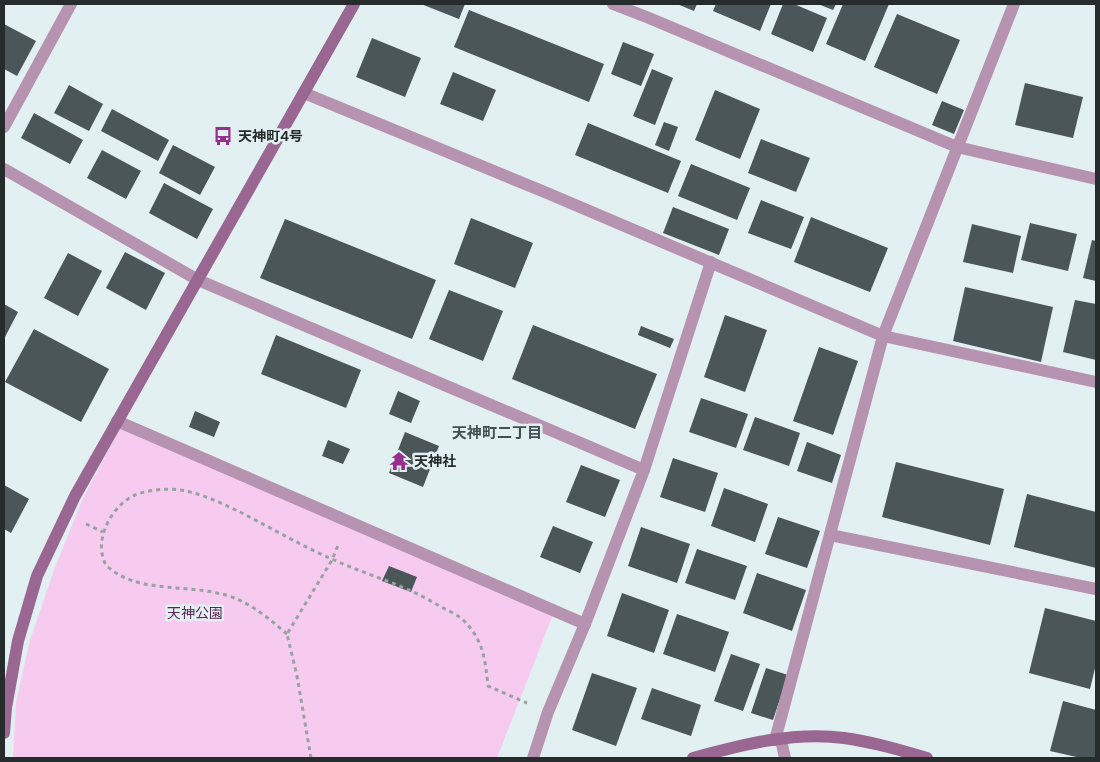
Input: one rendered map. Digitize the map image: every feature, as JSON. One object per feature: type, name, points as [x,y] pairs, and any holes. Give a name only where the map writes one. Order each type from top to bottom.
[{"type":"street","points":[[4,127],[71,4]]},
{"type":"street","points":[[4,733],[6,708],[18,641],[37,576],[75,496],[354,4]]},
{"type":"street","points":[[613,4],[957,147],[1096,180]]},
{"type":"street","points":[[785,758],[778,740],[830,535],[884,336],[1014,4]]},
{"type":"street","points":[[304,93],[884,336],[1096,382]]},
{"type":"street","points":[[4,169],[198,280],[644,470]]},
{"type":"street","points":[[533,758],[548,712],[585,624],[644,470],[711,262]]},
{"type":"street","points":[[118,421],[585,624]]},
{"type":"street","points":[[830,535],[1096,589]]},
{"type":"street","points":[[692,758],[778,740],[806,737],[843,738],[884,746],[927,758]]},
{"type":"path","points":[[311,758],[297,676],[287,634],[261,612],[241,600],[217,593],[146,584],[124,577],[106,566],[100,548],[103,532],[116,509],[134,496],[154,490],[178,490],[199,494],[227,506],[332,560],[421,594],[460,618],[478,637],[486,658],[488,686],[548,712]]},
{"type":"path","points":[[287,634],[332,560],[348,521]]},
{"type":"green space","name":"天神公園","points":[[122,425],[556,607],[497,758],[13,758],[16,702],[30,640],[54,570],[83,498]]},
{"type":"building","points":[[421,4],[465,4],[459,19]]},
{"type":"building","points":[[677,4],[697,4],[694,11]]},
{"type":"building","points":[[716,4],[771,4],[760,31],[713,11]]},
{"type":"building","points":[[783,4],[794,4],[827,18],[813,52],[771,34]]},
{"type":"building","points":[[818,4],[836,4],[833,10]]},
{"type":"building","points":[[843,4],[889,4],[865,61],[826,44]]},
{"type":"building","points":[[469,10],[604,64],[589,102],[454,47]]},
{"type":"building","points":[[897,14],[960,40],[937,94],[874,67]]},
{"type":"building","points":[[4,24],[36,41],[17,76],[4,69]]},
{"type":"building","points":[[372,38],[421,58],[405,97],[356,77]]},
{"type":"building","points":[[623,42],[654,54],[641,86],[611,74]]},
{"type":"building","points":[[652,69],[673,78],[655,125],[633,116]]},
{"type":"building","points":[[453,72],[496,90],[483,121],[440,104]]},
{"type":"building","points":[[1025,83],[1083,97],[1073,138],[1015,125]]},
{"type":"building","points":[[69,85],[103,104],[89,131],[54,113]]},
{"type":"building","points":[[715,90],[760,109],[740,159],[695,140]]},
{"type":"building","points":[[942,101],[964,110],[954,134],[932,125]]},
{"type":"building","points":[[112,109],[169,140],[158,161],[101,131]]},
{"type":"building","points":[[34,113],[83,140],[70,164],[21,138]]},
{"type":"building","points":[[664,122],[678,127],[669,151],[655,145]]},
{"type":"building","points":[[588,123],[681,161],[668,193],[575,155]]},
{"type":"building","points":[[761,139],[810,158],[796,192],[748,173]]},
{"type":"building","points":[[173,145],[215,167],[200,195],[159,173]]},
{"type":"building","points":[[102,150],[141,171],[126,199],[87,178]]},
{"type":"building","points":[[691,164],[750,188],[737,220],[678,196]]},
{"type":"building","points":[[164,183],[213,209],[197,239],[149,213]]},
{"type":"building","points":[[761,200],[804,217],[791,249],[748,233]]},
{"type":"building","points":[[673,207],[729,229],[719,255],[663,233]]},
{"type":"building","points":[[811,217],[888,248],[870,292],[794,262]]},
{"type":"building","points":[[471,218],[533,243],[515,288],[454,264]]},
{"type":"building","points":[[285,219],[436,280],[412,339],[260,278]]},
{"type":"building","points":[[1030,223],[1077,234],[1068,271],[1021,260]]},
{"type":"building","points":[[972,224],[1021,236],[1013,273],[963,262]]},
{"type":"building","points":[[1092,240],[1096,241],[1096,281],[1083,278]]},
{"type":"building","points":[[125,252],[165,273],[146,310],[106,288]]},
{"type":"building","points":[[68,253],[102,271],[78,316],[44,298]]},
{"type":"building","points":[[965,287],[1053,307],[1041,362],[953,341]]},
{"type":"building","points":[[449,290],[503,311],[483,361],[429,339]]},
{"type":"building","points":[[1075,300],[1096,304],[1096,360],[1063,352]]},
{"type":"building","points":[[4,304],[18,312],[4,339]]},
{"type":"building","points":[[725,315],[767,330],[745,392],[704,377]]},
{"type":"building","points":[[533,325],[657,374],[635,429],[512,379]]},
{"type":"building","points":[[641,326],[674,339],[670,348],[638,335]]},
{"type":"building","points":[[34,329],[109,369],[81,422],[5,382]]},
{"type":"building","points":[[276,335],[361,370],[346,408],[261,374]]},
{"type":"building","points":[[819,347],[858,361],[833,435],[793,421]]},
{"type":"building","points":[[398,391],[420,401],[411,423],[389,414]]},
{"type":"building","points":[[701,398],[748,414],[736,448],[689,432]]},
{"type":"building","points":[[195,411],[220,422],[214,437],[189,427]]},
{"type":"building","points":[[755,417],[800,433],[789,466],[743,450]]},
{"type":"building","points":[[405,432],[439,446],[423,487],[389,473]]},
{"type":"building","points":[[328,440],[350,449],[343,464],[322,456]]},
{"type":"building","points":[[807,442],[841,455],[832,483],[797,471]]},
{"type":"building","points":[[673,458],[718,473],[705,512],[660,497]]},
{"type":"building","points":[[896,462],[1004,489],[990,545],[882,517]]},
{"type":"building","points":[[581,465],[620,480],[605,517],[566,502]]},
{"type":"building","points":[[4,485],[29,499],[11,533],[4,529]]},
{"type":"building","points":[[724,488],[768,504],[755,542],[711,526]]},
{"type":"building","points":[[1027,494],[1096,512],[1096,568],[1014,547]]},
{"type":"building","points":[[778,517],[820,531],[807,568],[765,554]]},
{"type":"building","points":[[553,526],[593,542],[580,573],[540,557]]},
{"type":"building","points":[[641,527],[690,544],[677,583],[628,566]]},
{"type":"building","points":[[697,549],[747,566],[735,600],[685,583]]},
{"type":"building","points":[[389,566],[417,577],[411,592],[382,581]]},
{"type":"building","points":[[757,573],[806,590],[792,631],[743,613]]},
{"type":"building","points":[[622,593],[669,610],[654,653],[607,636]]},
{"type":"building","points":[[1045,608],[1096,621],[1096,664],[1090,689],[1029,673]]},
{"type":"building","points":[[677,614],[729,632],[715,672],[663,654]]},
{"type":"building","points":[[731,654],[760,664],[743,711],[714,701]]},
{"type":"building","points":[[766,668],[788,675],[773,720],[751,713]]},
{"type":"building","points":[[592,673],[637,688],[616,746],[572,730]]},
{"type":"building","points":[[652,688],[701,705],[691,736],[641,719]]},
{"type":"building","points":[[1063,701],[1096,710],[1096,758],[1081,758],[1050,751]]},
{"type":"place","name":"天神町4号","points":[[223,136]]},
{"type":"place","name":"天神社","points":[[399,461]]},
{"type":"district","name":"天神町二丁目","points":[[497,433]]}]
